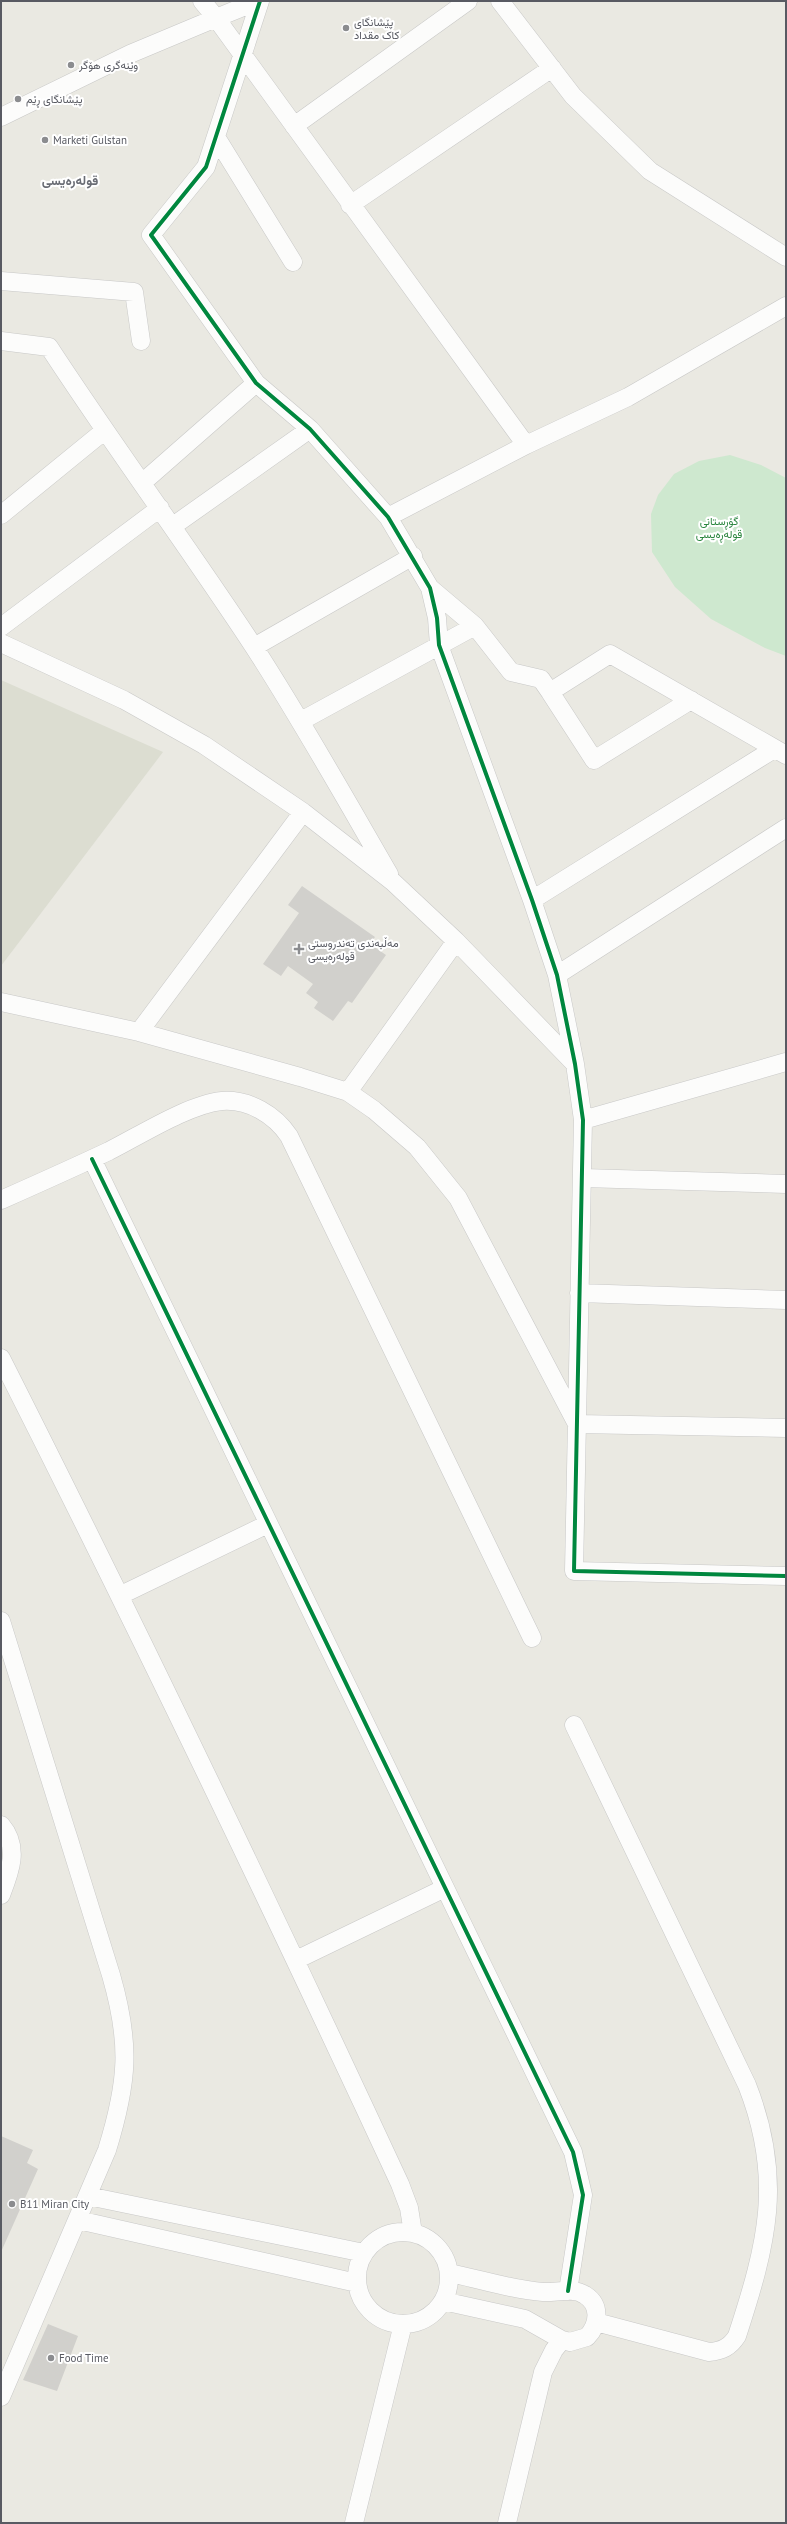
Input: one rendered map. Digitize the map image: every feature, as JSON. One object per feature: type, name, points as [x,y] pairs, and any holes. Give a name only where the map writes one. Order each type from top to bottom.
[{"type":"street","points":[[202,1],[216,18],[350,205],[526,445]]},
{"type":"street","points":[[1,117],[130,54],[259,1]]},
{"type":"street","points":[[259,1],[206,166],[151,235],[256,383],[310,429],[388,516],[414,556],[430,588],[437,618],[439,644],[532,900],[557,975],[575,1064],[583,1120],[574,1570],[786,1576]]},
{"type":"street","points":[[294,126],[468,1]]},
{"type":"street","points":[[500,1],[573,96],[650,171],[786,257]]},
{"type":"street","points":[[350,205],[552,68]]},
{"type":"street","points":[[216,137],[293,262]]},
{"type":"street","points":[[1,281],[134,292],[141,341]]},
{"type":"street","points":[[388,516],[526,445],[628,397],[786,306]]},
{"type":"street","points":[[1,341],[49,347],[104,431],[173,526],[254,647],[300,721],[393,882]]},
{"type":"street","points":[[142,483],[256,383]]},
{"type":"street","points":[[173,526],[310,429]]},
{"type":"street","points":[[1,515],[104,431]]},
{"type":"street","points":[[1,627],[160,508]]},
{"type":"street","points":[[254,647],[414,556]]},
{"type":"street","points":[[430,588],[475,626],[511,672],[541,679],[594,760],[691,700]]},
{"type":"street","points":[[300,721],[439,644],[475,626]]},
{"type":"street","points":[[1,643],[124,700],[204,745],[303,812],[393,882],[456,941],[575,1064]]},
{"type":"street","points":[[532,900],[780,752],[610,654],[550,692]]},
{"type":"street","points":[[139,1032],[303,812]]},
{"type":"street","points":[[557,975],[786,828]]},
{"type":"street","points":[[348,1092],[456,941]]},
{"type":"street","points":[[1,1002],[139,1032],[348,1092],[390,1122],[418,1147],[458,1198],[577,1424]]},
{"type":"street","points":[[583,1120],[786,1062]]},
{"type":"street","points":[[1,1200],[92,1159],[188,1111],[214,1102],[224,1101],[245,1105],[266,1113],[282,1125],[289,1136],[532,1638]]},
{"type":"street","points":[[92,1159],[566,2137],[578,2166],[583,2195],[583,2209],[568,2291]]},
{"type":"street","points":[[583,1178],[786,1184]]},
{"type":"street","points":[[579,1293],[786,1300]]},
{"type":"street","points":[[1,1358],[121,1595],[296,1960],[400,2184],[409,2208],[413,2233]]},
{"type":"street","points":[[577,1424],[786,1428]]},
{"type":"street","points":[[121,1595],[268,1524]]},
{"type":"street","points":[[1,1622],[122,2011],[126,2049],[125,2079],[119,2112],[107,2150],[1,2397]]},
{"type":"street","points":[[574,1725],[747,2085],[763,2134],[769,2181],[768,2211],[762,2254],[737,2336],[732,2343],[718,2351],[709,2352],[596,2322]]},
{"type":"street","points":[[1,1825],[6,1831],[12,1849],[12,1869],[1,1895]]},
{"type":"street","points":[[296,1960],[445,1888]]},
{"type":"street","points":[[88,2196],[364,2253]]},
{"type":"street","points":[[78,2220],[357,2282]]},
{"type":"street","points":[[395,2232],[413,2233],[422,2236],[438,2247],[447,2264],[449,2273],[447,2292],[443,2301],[430,2316],[413,2324],[403,2324],[384,2320],[376,2316],[363,2301],[357,2282],[358,2267],[364,2253],[370,2245],[386,2235],[395,2232]]},
{"type":"street","points":[[443,2301],[526,2320],[562,2340],[579,2341],[593,2330],[596,2322],[597,2314],[590,2299],[576,2291],[533,2291],[449,2273]]},
{"type":"street","points":[[354,2523],[403,2324]]},
{"type":"street","points":[[507,2523],[543,2372],[551,2355],[562,2340]]},
{"type":"shaded area","points":[[1,680],[163,752],[1,966]]},
{"type":"green space","name":"گۆڕستانی قولەڕەیسی","points":[[730,455],[761,465],[786,478],[786,656],[765,648],[711,619],[675,587],[652,552],[651,514],[658,495],[674,474],[699,461]]},
{"type":"building","name":"مەڵبەندی تەندروستی قولەرەیسی","points":[[302,886],[375,937],[370,944],[386,955],[352,1003],[348,1001],[333,1021],[314,1008],[318,1002],[306,993],[313,984],[288,966],[281,976],[263,964],[299,913],[288,905]]},
{"type":"building","name":"B11 Miran City","points":[[1,2136],[33,2150],[27,2163],[38,2169],[1,2252]]},
{"type":"building","name":"Food Time","points":[[48,2324],[78,2336],[57,2391],[23,2380]]},
{"type":"cycle path","points":[[260,1],[206,167],[151,235],[256,383],[310,429],[388,517],[430,588],[437,618],[439,645],[532,900],[557,975],[575,1064],[583,1120],[574,1571],[786,1576]]},
{"type":"cycle path","points":[[92,1159],[573,2152],[583,2195],[568,2291]]},
{"type":"place","name":"پێشانگای کاک مقداد","points":[[346,28]]},
{"type":"place","name":"وێنەگری هۆگر","points":[[71,65]]},
{"type":"place","name":"پێشانگای ڕێم","points":[[18,99]]},
{"type":"place","name":"Marketi Gulstan","points":[[45,140]]},
{"type":"place","name":"مەڵبەندی تەندروستی قولەرەیسی","points":[[299,949]]},
{"type":"place","name":"B11 Miran City","points":[[12,2204]]},
{"type":"place","name":"Food Time","points":[[51,2358]]},
{"type":"district","name":"قولەرەیسی","points":[[70,180]]}]
